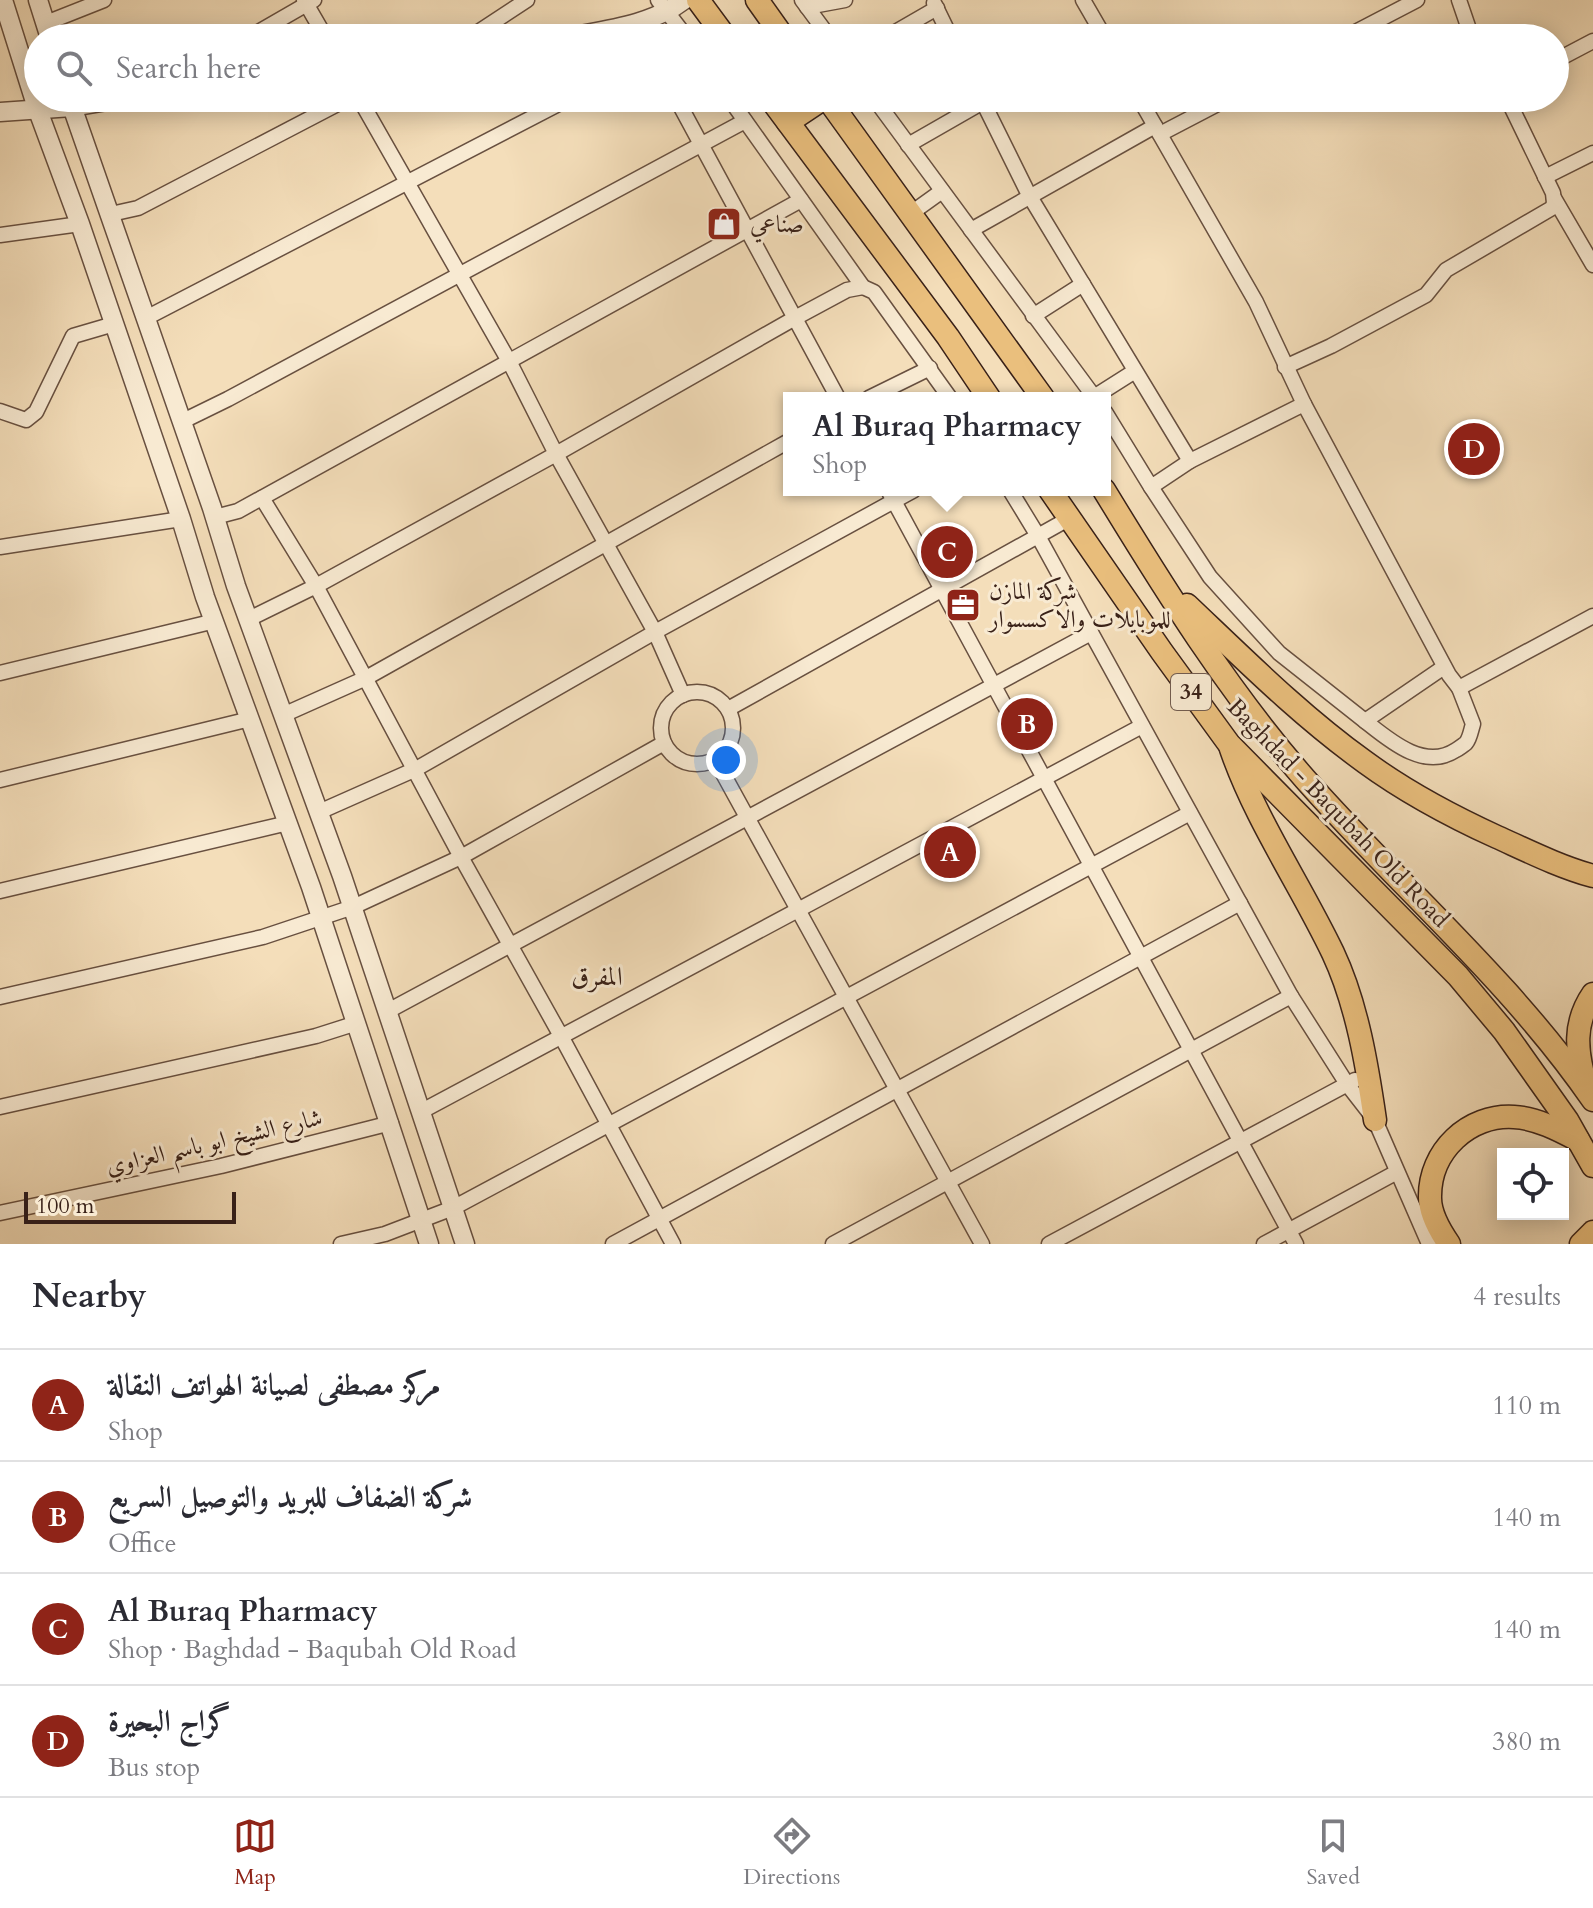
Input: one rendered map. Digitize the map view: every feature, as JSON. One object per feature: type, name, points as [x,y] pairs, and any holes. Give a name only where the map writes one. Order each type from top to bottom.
[{"type":"highway","points":[[698,0],[716,24]]},
{"type":"highway","points":[[757,0],[774,24]]},
{"type":"highway","points":[[780,112],[948,337],[985,392]]},
{"type":"highway","points":[[788,122],[803,112]]},
{"type":"highway","points":[[835,112],[1039,392]]},
{"type":"highway","name":"Baghdad - Baqubah Old Road","points":[[1054,496],[1229,744],[1458,976],[1504,1031],[1593,1166]]},
{"type":"highway","name":"Baghdad - Baqubah Old Road","points":[[1108,496],[1158,577],[1244,703],[1306,779],[1493,975],[1591,1097]]},
{"type":"highway","points":[[1158,577],[1275,688],[1366,763],[1416,796],[1467,823],[1522,849],[1593,876]]},
{"type":"highway","points":[[1229,744],[1243,783],[1334,955],[1353,1012],[1368,1073],[1375,1120]]},
{"type":"highway","points":[[1591,1097],[1580,1063],[1577,1038],[1585,1006],[1593,994]]},
{"type":"highway","points":[[1449,1244],[1438,1227],[1430,1198],[1440,1157],[1450,1142],[1468,1126],[1490,1118],[1516,1116],[1553,1127],[1579,1141]]},
{"type":"highway","points":[[1581,1244],[1593,1232]]},
{"type":"street","points":[[3,0],[24,67]]},
{"type":"street","points":[[38,0],[46,24]]},
{"type":"street","points":[[61,24],[104,0]]},
{"type":"street","points":[[490,24],[527,0]]},
{"type":"street","points":[[646,24],[663,6],[684,0]]},
{"type":"street","points":[[805,4],[845,0]]},
{"type":"street","points":[[1083,0],[1097,24]]},
{"type":"street","points":[[1371,24],[1417,0]]},
{"type":"street","points":[[1459,0],[1467,24]]},
{"type":"street","points":[[271,24],[308,1],[319,24]]},
{"type":"street","points":[[805,4],[820,24]]},
{"type":"street","points":[[906,24],[935,4],[944,24]]},
{"type":"street","points":[[663,6],[676,24]]},
{"type":"street","points":[[1569,54],[1593,41]]},
{"type":"street","points":[[0,112],[24,109]]},
{"type":"street","points":[[38,112],[322,919],[429,1244]]},
{"type":"street","points":[[74,112],[249,619],[353,907],[465,1244]]},
{"type":"street","points":[[111,214],[138,208],[322,112]]},
{"type":"street","points":[[367,112],[510,363],[556,454],[655,632],[683,695]]},
{"type":"street","points":[[146,318],[543,112]]},
{"type":"street","points":[[683,112],[835,392]]},
{"type":"street","points":[[739,112],[863,287],[874,292],[946,392]]},
{"type":"street","points":[[884,112],[1090,392]]},
{"type":"street","points":[[908,145],[962,112]]},
{"type":"street","points":[[988,112],[1029,195],[1190,461]]},
{"type":"street","points":[[1111,422],[1210,577],[1279,653],[1389,741],[1415,754],[1431,758],[1446,757],[1466,744],[1473,724],[1459,688],[1444,667],[1304,404],[1256,302],[1147,112]]},
{"type":"street","points":[[971,230],[1029,195],[1198,112]]},
{"type":"street","points":[[1514,112],[1554,198],[1593,265]]},
{"type":"street","points":[[181,422],[745,121]]},
{"type":"street","points":[[1545,177],[1593,153]]},
{"type":"street","points":[[910,214],[942,191]]},
{"type":"street","points":[[1285,367],[1426,295],[1446,270],[1548,211],[1554,198]]},
{"type":"street","points":[[215,517],[238,511],[801,200]]},
{"type":"street","points":[[0,235],[80,224]]},
{"type":"street","points":[[1033,316],[1083,284]]},
{"type":"street","points":[[249,619],[316,586],[556,454],[795,318],[847,290],[863,287]]},
{"type":"street","points":[[0,411],[26,420],[36,412],[73,336],[114,324]]},
{"type":"street","points":[[881,392],[930,368]]},
{"type":"street","points":[[1102,392],[1135,371]]},
{"type":"street","points":[[1151,487],[1190,461],[1304,404]]},
{"type":"street","points":[[283,715],[366,678],[783,444]]},
{"type":"street","points":[[319,812],[416,769],[891,496],[1292,1237]]},
{"type":"street","points":[[1014,496],[1291,996],[1347,1084],[1375,1120],[1429,1244]]},
{"type":"street","points":[[262,498],[316,586],[673,1244]]},
{"type":"street","points":[[728,709],[1070,518]]},
{"type":"street","points":[[0,547],[181,519]]},
{"type":"street","points":[[1459,688],[1593,616]]},
{"type":"street","points":[[0,673],[215,621]]},
{"type":"street","points":[[388,1011],[1091,633]]},
{"type":"street","points":[[1365,721],[1444,667]]},
{"type":"street","points":[[693,692],[713,696],[728,709],[732,718],[732,737],[723,753],[715,759],[706,763],[686,762],[669,751],[664,743],[662,720],[673,701],[683,695],[693,692]]},
{"type":"street","points":[[0,780],[250,719]]},
{"type":"street","points":[[422,1111],[1142,726]]},
{"type":"street","points":[[0,997],[263,937],[322,919],[461,857],[664,743]]},
{"type":"street","points":[[715,759],[982,1244]]},
{"type":"street","points":[[341,1244],[423,1222],[453,1208],[1190,813]]},
{"type":"street","points":[[0,891],[288,823]]},
{"type":"street","points":[[613,1244],[1240,903]]},
{"type":"street","points":[[833,1244],[1291,996]]},
{"type":"street","points":[[0,1107],[316,1036],[357,1023]]},
{"type":"street","points":[[1049,1244],[1368,1073]]},
{"type":"street","name":"شارع الشيخ ابو باسم العزاوي","points":[[0,1213],[221,1166],[391,1123]]},
{"type":"street","points":[[1264,1244],[1292,1237],[1397,1172]]},
{"type":"place","name":"صناعي","points":[[724,224]]},
{"type":"place","name":"گراج البحيرة","points":[[1474,449]]},
{"type":"place","name":"Al Buraq Pharmacy","points":[[947,552]]},
{"type":"place","name":"شركة المازن للموبايلات والاكسسوار","points":[[963,605]]},
{"type":"place","name":"شركة الضفاف للبريد والتوصيل السريع","points":[[1027,724]]},
{"type":"place","name":"مركز مصطفى لصيانة الهواتف النقالة","points":[[950,852]]},
{"type":"district","name":"المفرق","points":[[597,976]]}]
